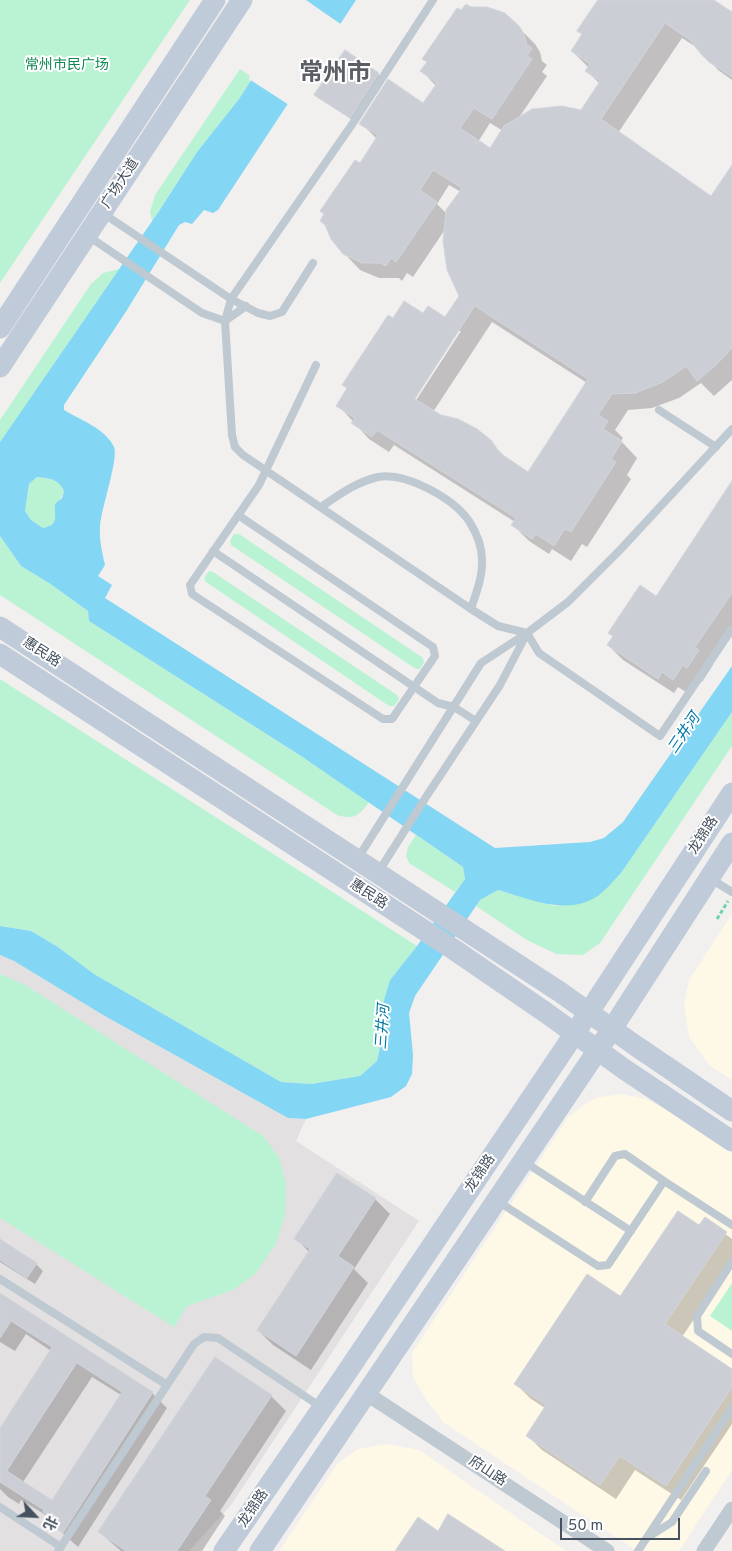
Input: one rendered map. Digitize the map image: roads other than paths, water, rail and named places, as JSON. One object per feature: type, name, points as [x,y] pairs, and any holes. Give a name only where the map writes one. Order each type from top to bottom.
[{"type":"street","name":"广场大道","points":[[0,367],[215,0]]},
{"type":"street","name":"广场大道","points":[[0,328],[86,219],[242,0]]},
{"type":"street","name":"惠民路","points":[[0,627],[435,909],[732,1110]]},
{"type":"street","name":"惠民路","points":[[0,654],[453,949],[732,1142]]},
{"type":"street","name":"龙锦路","points":[[224,1551],[323,1408],[575,1034],[732,793]]},
{"type":"street","name":"龙锦路","points":[[260,1551],[612,1029],[732,842]]},
{"type":"street","name":"府山路","points":[[367,1394],[607,1551]]},
{"type":"street","points":[[704,1551],[732,1509]]},
{"type":"lane","points":[[433,0],[353,123],[231,299],[225,321],[232,435],[235,447],[243,455],[471,609],[498,626],[526,633],[539,654],[660,736],[732,629]]},
{"type":"lane","points":[[86,219],[136,235],[231,299],[258,313],[270,316],[282,312],[313,263]]},
{"type":"lane","points":[[86,219],[122,259],[202,313],[225,321]]},
{"type":"lane","points":[[225,321],[246,306]]},
{"type":"lane","points":[[238,516],[432,647],[435,656],[392,719],[383,719],[192,594],[190,585],[267,471],[316,365]]},
{"type":"lane","points":[[659,410],[716,447]]},
{"type":"lane","points":[[357,859],[481,663],[568,602],[620,550],[732,429]]},
{"type":"lane","points":[[321,508],[350,487],[380,477],[403,478],[420,484],[456,507],[468,520],[478,537],[482,561],[480,581],[471,609]]},
{"type":"lane","points":[[213,551],[438,703],[454,707],[476,721]]},
{"type":"lane","points":[[378,873],[500,685],[526,633]]},
{"type":"lane","points":[[709,878],[732,894]]},
{"type":"lane","points":[[585,1202],[615,1156],[625,1154],[732,1226]]},
{"type":"lane","points":[[524,1161],[631,1231]]},
{"type":"lane","points":[[497,1200],[598,1266],[608,1265],[664,1180]]},
{"type":"lane","points":[[732,1262],[697,1316],[698,1331],[732,1354]]},
{"type":"lane","points":[[0,1279],[167,1385]]},
{"type":"lane","points":[[0,1507],[59,1549],[194,1344],[204,1337],[218,1338],[323,1408]]},
{"type":"lane","points":[[638,1551],[732,1408]]},
{"type":"lane","points":[[647,1537],[672,1522],[706,1470]]},
{"type":"water","name":"三井河","points":[[303,0],[356,0],[218,210],[213,213],[204,210],[192,224],[185,222],[179,225],[127,310],[64,405],[64,410],[92,425],[110,440],[114,447],[114,462],[100,526],[100,541],[105,565],[98,576],[112,585],[105,598],[495,848],[590,842],[604,838],[623,822],[732,666],[732,712],[621,873],[599,895],[575,905],[549,904],[498,890],[480,900],[415,996],[409,1013],[413,1055],[412,1074],[406,1086],[391,1097],[306,1119],[288,1118],[103,1015],[14,961],[0,955],[0,926],[31,931],[58,947],[94,974],[281,1082],[311,1084],[360,1076],[377,1061],[381,1041],[383,1004],[390,980],[465,879],[463,867],[301,756],[89,621],[88,611],[21,566],[0,536],[0,442],[157,214],[197,152],[239,99]],"holes":[[[37,477],[56,482],[64,491],[62,498],[55,504],[54,522],[43,528],[31,520],[25,511],[29,484]]]},
{"type":"district","name":"常州市","points":[[335,75]]},
{"type":"park label","name":"常州市民广场","points":[[67,66]]}]
